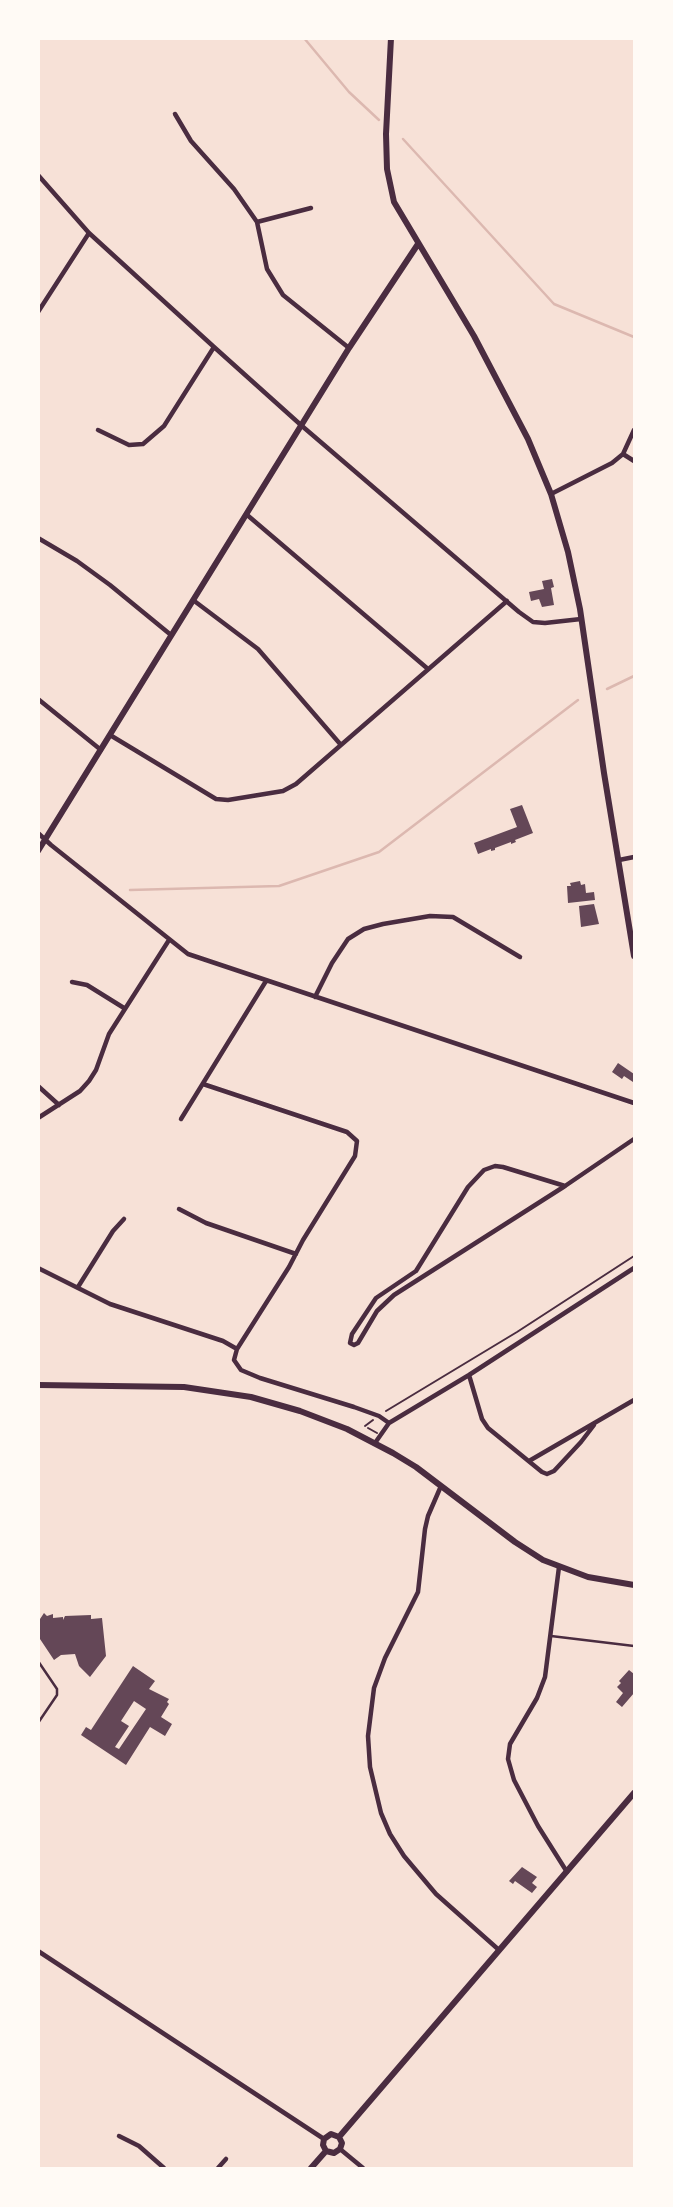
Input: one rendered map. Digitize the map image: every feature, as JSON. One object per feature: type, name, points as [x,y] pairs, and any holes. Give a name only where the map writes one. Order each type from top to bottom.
[{"type":"street","points":[[391,38],[386,134],[387,169],[394,202],[499,382],[528,439],[551,494],[568,552],[581,619],[627,921],[635,956]]},
{"type":"street","points":[[175,114],[191,141],[234,189],[257,222],[267,269],[284,295],[349,348]]},
{"type":"street","points":[[38,175],[89,233],[214,347],[506,601],[533,622],[557,623],[581,619]]},
{"type":"street","points":[[257,222],[312,208]]},
{"type":"street","points":[[38,312],[89,233]]},
{"type":"street","points":[[38,851],[349,348],[418,244]]},
{"type":"street","points":[[98,430],[129,445],[143,444],[164,426],[214,347]]},
{"type":"street","points":[[551,494],[612,463],[623,454],[635,430]]},
{"type":"street","points":[[623,454],[635,461]]},
{"type":"street","points":[[246,514],[428,669]]},
{"type":"street","points":[[38,538],[110,585],[172,635]]},
{"type":"street","points":[[193,600],[258,649],[341,745]]},
{"type":"street","points":[[110,735],[207,795],[222,800],[290,788],[506,601]]},
{"type":"street","points":[[38,699],[101,750]]},
{"type":"street","points":[[38,833],[188,954],[635,1102]]},
{"type":"street","points":[[619,860],[635,857]]},
{"type":"street","points":[[314,997],[332,962],[348,939],[364,929],[383,924],[430,916],[453,917],[520,957]]},
{"type":"street","points":[[38,1118],[80,1091],[89,1081],[96,1070],[109,1034],[169,940]]},
{"type":"street","points":[[181,1119],[266,981]]},
{"type":"street","points":[[72,982],[87,985],[124,1008]]},
{"type":"street","points":[[203,1084],[347,1132],[357,1141],[355,1156],[237,1349],[235,1364],[247,1372],[280,1385],[355,1407],[389,1423]]},
{"type":"street","points":[[38,1086],[59,1105]]},
{"type":"street","points":[[565,1186],[503,1167],[495,1166],[484,1170],[468,1187],[416,1271],[376,1298],[349,1339],[350,1343],[358,1343],[383,1304],[394,1295],[565,1186],[635,1139]]},
{"type":"street","points":[[179,1209],[206,1223],[296,1254]]},
{"type":"street","points":[[78,1287],[113,1231],[124,1219]]},
{"type":"street","points":[[38,1268],[110,1304],[223,1341],[237,1349]]},
{"type":"street","points":[[375,1443],[389,1423],[635,1268]]},
{"type":"street","points":[[416,1271],[421,1278]]},
{"type":"street","points":[[389,1289],[394,1295]]},
{"type":"street","points":[[364,1315],[372,1319]]},
{"type":"street","points":[[469,1374],[482,1419],[488,1428],[542,1472],[547,1474],[554,1471],[594,1425]]},
{"type":"street","points":[[38,1385],[157,1385],[251,1397],[300,1411],[347,1429],[416,1467],[542,1560],[596,1579],[635,1585]]},
{"type":"street","points":[[529,1461],[635,1400]]},
{"type":"street","points":[[440,1486],[425,1529],[418,1592],[385,1658],[374,1688],[368,1735],[370,1767],[381,1813],[404,1856],[436,1894],[499,1950]]},
{"type":"street","points":[[559,1567],[545,1677],[537,1698],[510,1744],[508,1759],[514,1780],[538,1826],[567,1871]]},
{"type":"street","points":[[339,2137],[635,1793]]},
{"type":"street","points":[[38,1951],[324,2139]]},
{"type":"street","points":[[331,2134],[339,2137],[342,2143],[340,2149],[334,2153],[326,2151],[323,2146],[324,2139],[331,2134]]},
{"type":"street","points":[[119,2136],[139,2146],[164,2168]]},
{"type":"street","points":[[340,2149],[363,2168]]},
{"type":"street","points":[[311,2168],[326,2151]]},
{"type":"street","points":[[218,2168],[226,2159]]},
{"type":"lane","points":[[551,1636],[635,1646]]},
{"type":"lane","points":[[38,1661],[57,1689],[57,1695],[38,1723]]},
{"type":"path","points":[[383,1413],[517,1332],[635,1256]]},
{"type":"path","points":[[372,1420],[367,1427],[380,1435]]},
{"type":"building","points":[[552,579],[554,605],[542,607],[539,599],[531,601],[529,592],[544,589],[542,581]]},
{"type":"building","points":[[522,805],[533,833],[511,844],[478,854],[474,843],[517,827],[510,809]]},
{"type":"building","points":[[580,881],[581,885],[585,884],[586,893],[594,892],[595,900],[568,903],[567,886]]},
{"type":"building","points":[[594,904],[599,924],[581,927],[579,906]]},
{"type":"building","points":[[618,1063],[634,1074],[633,1082],[612,1072]]},
{"type":"building","points":[[44,1613],[47,1616],[53,1614],[53,1618],[63,1617],[63,1620],[65,1616],[91,1615],[91,1619],[102,1618],[106,1656],[90,1677],[79,1666],[75,1654],[61,1655],[54,1660],[38,1636],[38,1622]]},
{"type":"building","points":[[133,1666],[155,1681],[149,1689],[169,1699],[161,1717],[172,1724],[165,1736],[150,1727],[126,1765],[81,1735],[86,1727],[91,1730]],"holes":[[[134,1701],[146,1709],[119,1749],[115,1747],[129,1726],[121,1721]]]},
{"type":"building","points":[[629,1670],[634,1674],[634,1693],[622,1707],[616,1702],[623,1693],[617,1687]]},
{"type":"building","points":[[522,1867],[537,1877],[532,1883],[537,1887],[532,1893],[515,1881],[513,1884],[509,1881]]},
{"type":"waterway","points":[[304,38],[349,92],[379,120]]},
{"type":"waterway","points":[[403,139],[554,304],[634,337]]},
{"type":"waterway","points":[[607,689],[634,676]]},
{"type":"waterway","points":[[130,890],[279,886],[379,852],[578,700]]}]
